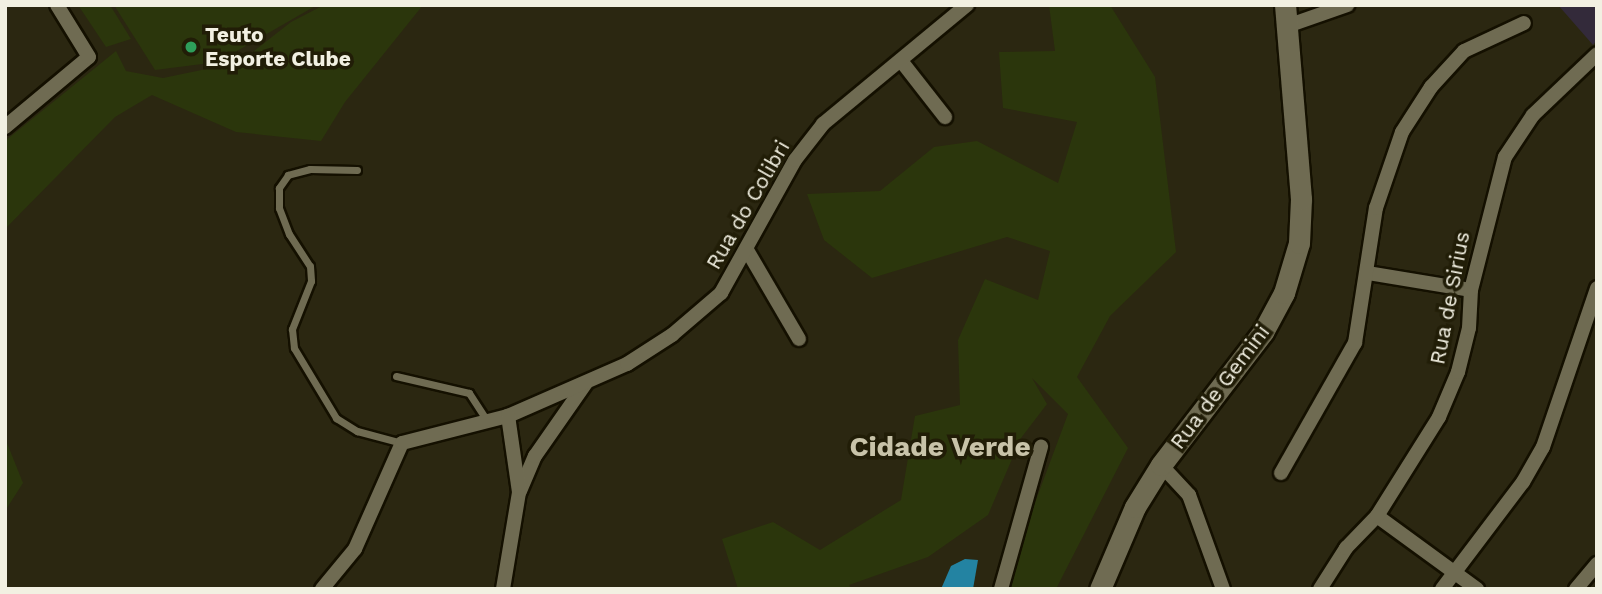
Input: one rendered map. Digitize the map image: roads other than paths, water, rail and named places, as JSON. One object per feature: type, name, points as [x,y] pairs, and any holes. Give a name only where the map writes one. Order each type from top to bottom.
[{"type":"street","points":[[5,127],[89,57],[57,5]]},
{"type":"street","name":"Rua do Colibri","points":[[402,443],[486,419],[508,416],[627,364],[672,335],[721,293],[795,160],[823,124],[902,62],[967,5]]},
{"type":"street","points":[[1286,15],[1347,5]]},
{"type":"street","name":"Rua de Gemini","points":[[1100,589],[1135,507],[1161,465],[1264,332],[1284,293],[1299,243],[1301,199],[1286,15]]},
{"type":"street","points":[[1281,473],[1355,343],[1376,208],[1402,132],[1431,87],[1464,51],[1524,23]]},
{"type":"street","name":"Rua de Sirius","points":[[1320,589],[1346,548],[1377,516],[1439,417],[1458,372],[1469,328],[1471,290],[1505,157],[1533,115],[1597,54]]},
{"type":"street","points":[[902,62],[945,117]]},
{"type":"street","points":[[747,250],[799,339]]},
{"type":"street","points":[[1368,273],[1471,290]]},
{"type":"street","points":[[1443,589],[1523,482],[1543,447],[1597,288]]},
{"type":"street","points":[[503,589],[519,492],[534,456],[586,382]]},
{"type":"street","points":[[508,416],[519,492]]},
{"type":"street","points":[[322,589],[355,549],[402,443]]},
{"type":"street","points":[[1001,589],[1041,447]]},
{"type":"street","points":[[1161,465],[1189,495],[1223,589]]},
{"type":"street","points":[[1377,516],[1477,589]]},
{"type":"street","points":[[1576,589],[1597,565]]},
{"type":"lane","points":[[357,170],[310,169],[288,175],[279,188],[279,208],[289,234],[310,267],[311,281],[292,329],[294,348],[336,418],[357,431],[402,443]]},
{"type":"lane","points":[[396,376],[469,393],[486,419]]},
{"type":"water","points":[[965,559],[978,560],[973,589],[941,589],[951,566]]},
{"type":"place","name":"Teuto Esporte Clube","points":[[191,47]]},
{"type":"district","name":"Cidade Verde","points":[[940,447]]}]
